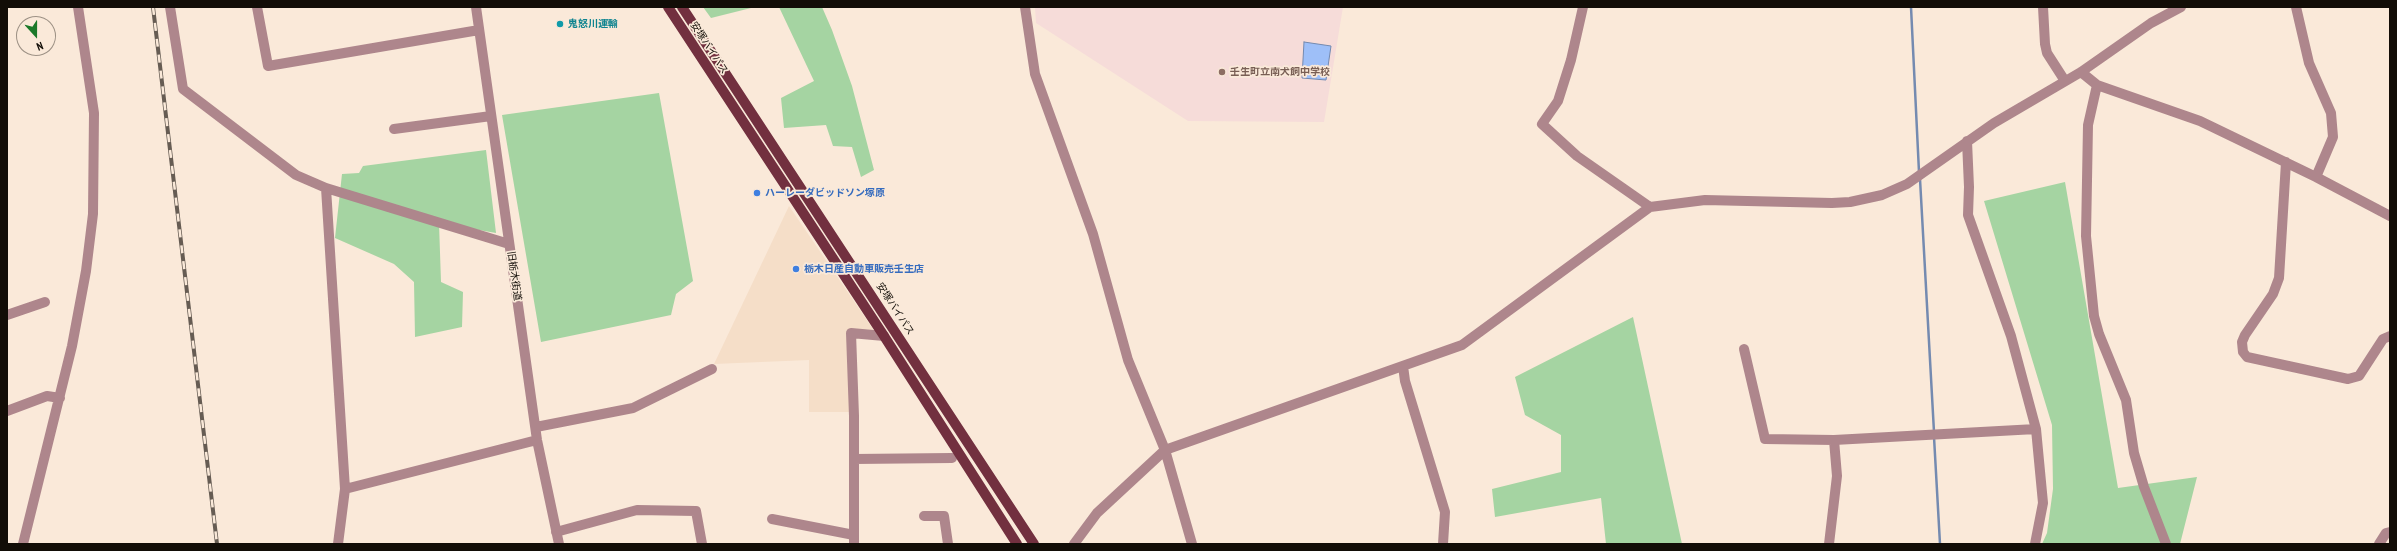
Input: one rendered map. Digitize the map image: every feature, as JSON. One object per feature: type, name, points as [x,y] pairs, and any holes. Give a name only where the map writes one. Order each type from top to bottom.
[{"type":"main road","name":"安塚バイパス","points":[[668,7],[884,336],[1017,544]]},
{"type":"main road","name":"安塚バイパス","points":[[682,7],[1034,544]]},
{"type":"street","points":[[23,544],[60,398],[86,271],[93,214],[94,113],[78,7]]},
{"type":"street","points":[[170,7],[183,89],[296,175],[326,188],[509,244]]},
{"type":"street","points":[[257,7],[268,66],[479,30]]},
{"type":"street","name":"旧栃木街道","points":[[476,7],[537,440],[559,544]]},
{"type":"street","points":[[1025,7],[1035,74],[1093,234],[1128,360],[1165,450],[1192,544]]},
{"type":"street","points":[[1584,7],[1571,60],[1558,101],[1542,124],[1577,156],[1650,207]]},
{"type":"street","points":[[2043,7],[2047,54],[2065,80]]},
{"type":"street","points":[[1074,544],[1097,513],[1165,450],[1468,342],[1484,331],[1509,309],[1650,207],[1705,200],[1832,203],[1850,202],[1882,195],[1907,184],[1967,141],[2065,80],[2081,72],[2151,23],[2181,7]]},
{"type":"street","points":[[2296,7],[2309,63],[2331,113],[2333,136],[2316,177]]},
{"type":"street","points":[[2081,72],[2097,85],[2200,121],[2286,162],[2390,216]]},
{"type":"street","points":[[2097,85],[2088,125],[2086,236],[2094,316],[2126,400],[2134,453],[2144,487],[2166,544]]},
{"type":"street","points":[[394,129],[491,116]]},
{"type":"street","points":[[1967,141],[1969,186],[1968,215],[2011,336],[2036,429],[2043,503],[2035,544]]},
{"type":"street","points":[[2286,162],[2279,278],[2272,294],[2245,335],[2242,342],[2243,352],[2247,357],[2348,379],[2359,376],[2383,340],[2390,336]]},
{"type":"street","points":[[326,188],[345,489],[338,544]]},
{"type":"street","points":[[7,315],[45,302]]},
{"type":"street","points":[[772,519],[854,539],[852,333],[884,336]]},
{"type":"street","points":[[1744,349],[1765,440],[1834,440],[2036,429]]},
{"type":"street","points":[[1403,366],[1405,381],[1445,512],[1443,544]]},
{"type":"street","points":[[536,427],[633,408],[712,369]]},
{"type":"street","points":[[7,411],[47,396],[60,398]]},
{"type":"street","points":[[345,489],[537,440]]},
{"type":"street","points":[[1829,544],[1837,476],[1834,440]]},
{"type":"street","points":[[854,459],[952,458]]},
{"type":"street","points":[[556,532],[637,510],[696,511],[702,544]]},
{"type":"street","points":[[924,516],[944,516],[948,544]]},
{"type":"street","points":[[2379,544],[2386,533],[2390,532]]},
{"type":"shaded area","name":"壬生町立南犬飼中学校","points":[[1035,7],[1343,7],[1324,122],[1188,121],[1036,23]]},
{"type":"shaded area","name":"栃木日産自動車販売壬生店","points":[[789,206],[875,332],[851,334],[849,412],[809,412],[809,360],[714,364]]},
{"type":"green space","points":[[703,7],[755,7],[711,18]]},
{"type":"green space","points":[[779,7],[822,7],[852,86],[874,170],[861,177],[852,147],[833,146],[826,125],[784,128],[781,98],[814,81]]},
{"type":"green space","points":[[659,93],[693,281],[676,294],[671,315],[541,342],[502,115]]},
{"type":"green space","points":[[486,150],[496,233],[439,223],[441,282],[463,292],[462,327],[415,337],[414,282],[394,264],[335,238],[342,174],[359,173],[363,166]]},
{"type":"green space","points":[[2065,182],[2118,488],[2197,477],[2180,544],[2042,544],[2047,533],[2053,489],[2052,425],[1984,201]]},
{"type":"green space","points":[[1633,317],[1682,544],[1606,544],[1601,498],[1495,517],[1492,489],[1561,472],[1561,435],[1525,415],[1515,377]]},
{"type":"water","points":[[1304,42],[1331,46],[1326,80],[1302,78]]},
{"type":"waterway","points":[[1911,7],[1919,172]]},
{"type":"waterway","points":[[1920,179],[1934,432]]},
{"type":"waterway","points":[[1934,437],[1940,544]]},
{"type":"railway","points":[[153,7],[217,544]]},
{"type":"place","name":"鬼怒川運輸","points":[[560,24]]},
{"type":"place","name":"壬生町立南犬飼中学校","points":[[1222,72]]},
{"type":"place","name":"ハーレーダビッドソン塚原","points":[[757,193]]},
{"type":"place","name":"栃木日産自動車販売壬生店","points":[[796,269]]}]
